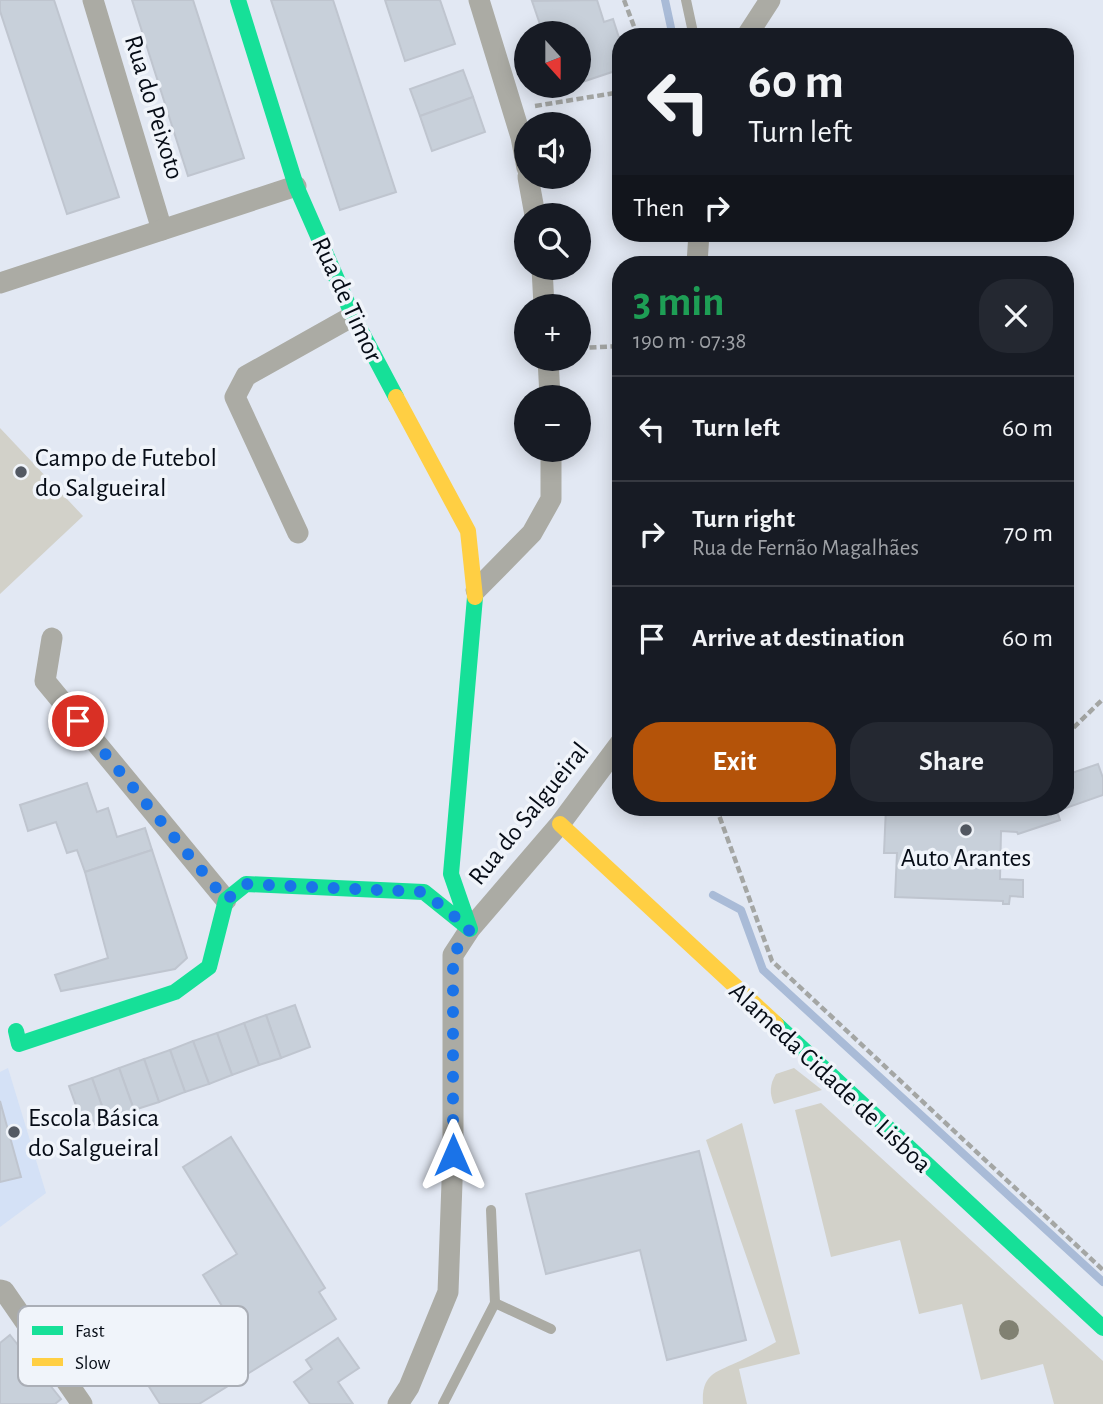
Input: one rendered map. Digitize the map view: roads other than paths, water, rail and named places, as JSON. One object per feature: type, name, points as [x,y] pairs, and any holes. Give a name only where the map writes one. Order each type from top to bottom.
[{"type":"street","name":"Rua do Peixoto","points":[[93,0],[162,230]]},
{"type":"street","name":"Rua de Timor","points":[[238,0],[296,186],[353,316],[468,531],[476,590],[451,874],[470,929]]},
{"type":"street","points":[[480,0],[514,113]]},
{"type":"street","points":[[752,28],[770,0]]},
{"type":"street","points":[[0,283],[296,186]]},
{"type":"street","points":[[298,533],[235,397],[246,376],[353,316]]},
{"type":"street","points":[[476,590],[532,533],[551,499],[551,462]]},
{"type":"street","points":[[52,638],[45,681],[226,900]]},
{"type":"street","name":"Rua do Salgueiral","points":[[398,1404],[408,1387],[448,1292],[453,1155],[453,955],[470,929],[560,824],[612,754]]},
{"type":"street","name":"Alameda Cidade de Lisboa","points":[[560,824],[1103,1328]]},
{"type":"street","points":[[16,1031],[19,1044],[175,992],[209,967],[226,900],[246,884],[424,892],[470,929]]},
{"type":"street","points":[[0,1290],[4,1291],[18,1311]]},
{"type":"street","points":[[70,1386],[82,1404]]},
{"type":"lane","points":[[686,0],[692,28]]},
{"type":"lane","points":[[443,1404],[495,1303],[491,1210]]},
{"type":"lane","points":[[495,1303],[551,1329]]},
{"type":"waterway","points":[[665,0],[671,28]]},
{"type":"waterway","points":[[713,895],[741,910],[763,970],[1103,1282]]},
{"type":"place","name":"Campo de Futebol do Salgueiral","points":[[21,472]]},
{"type":"place","name":"Auto Arantes","points":[[966,830]]},
{"type":"place","name":"Escola Básica do Salgueiral","points":[[14,1132]]}]
